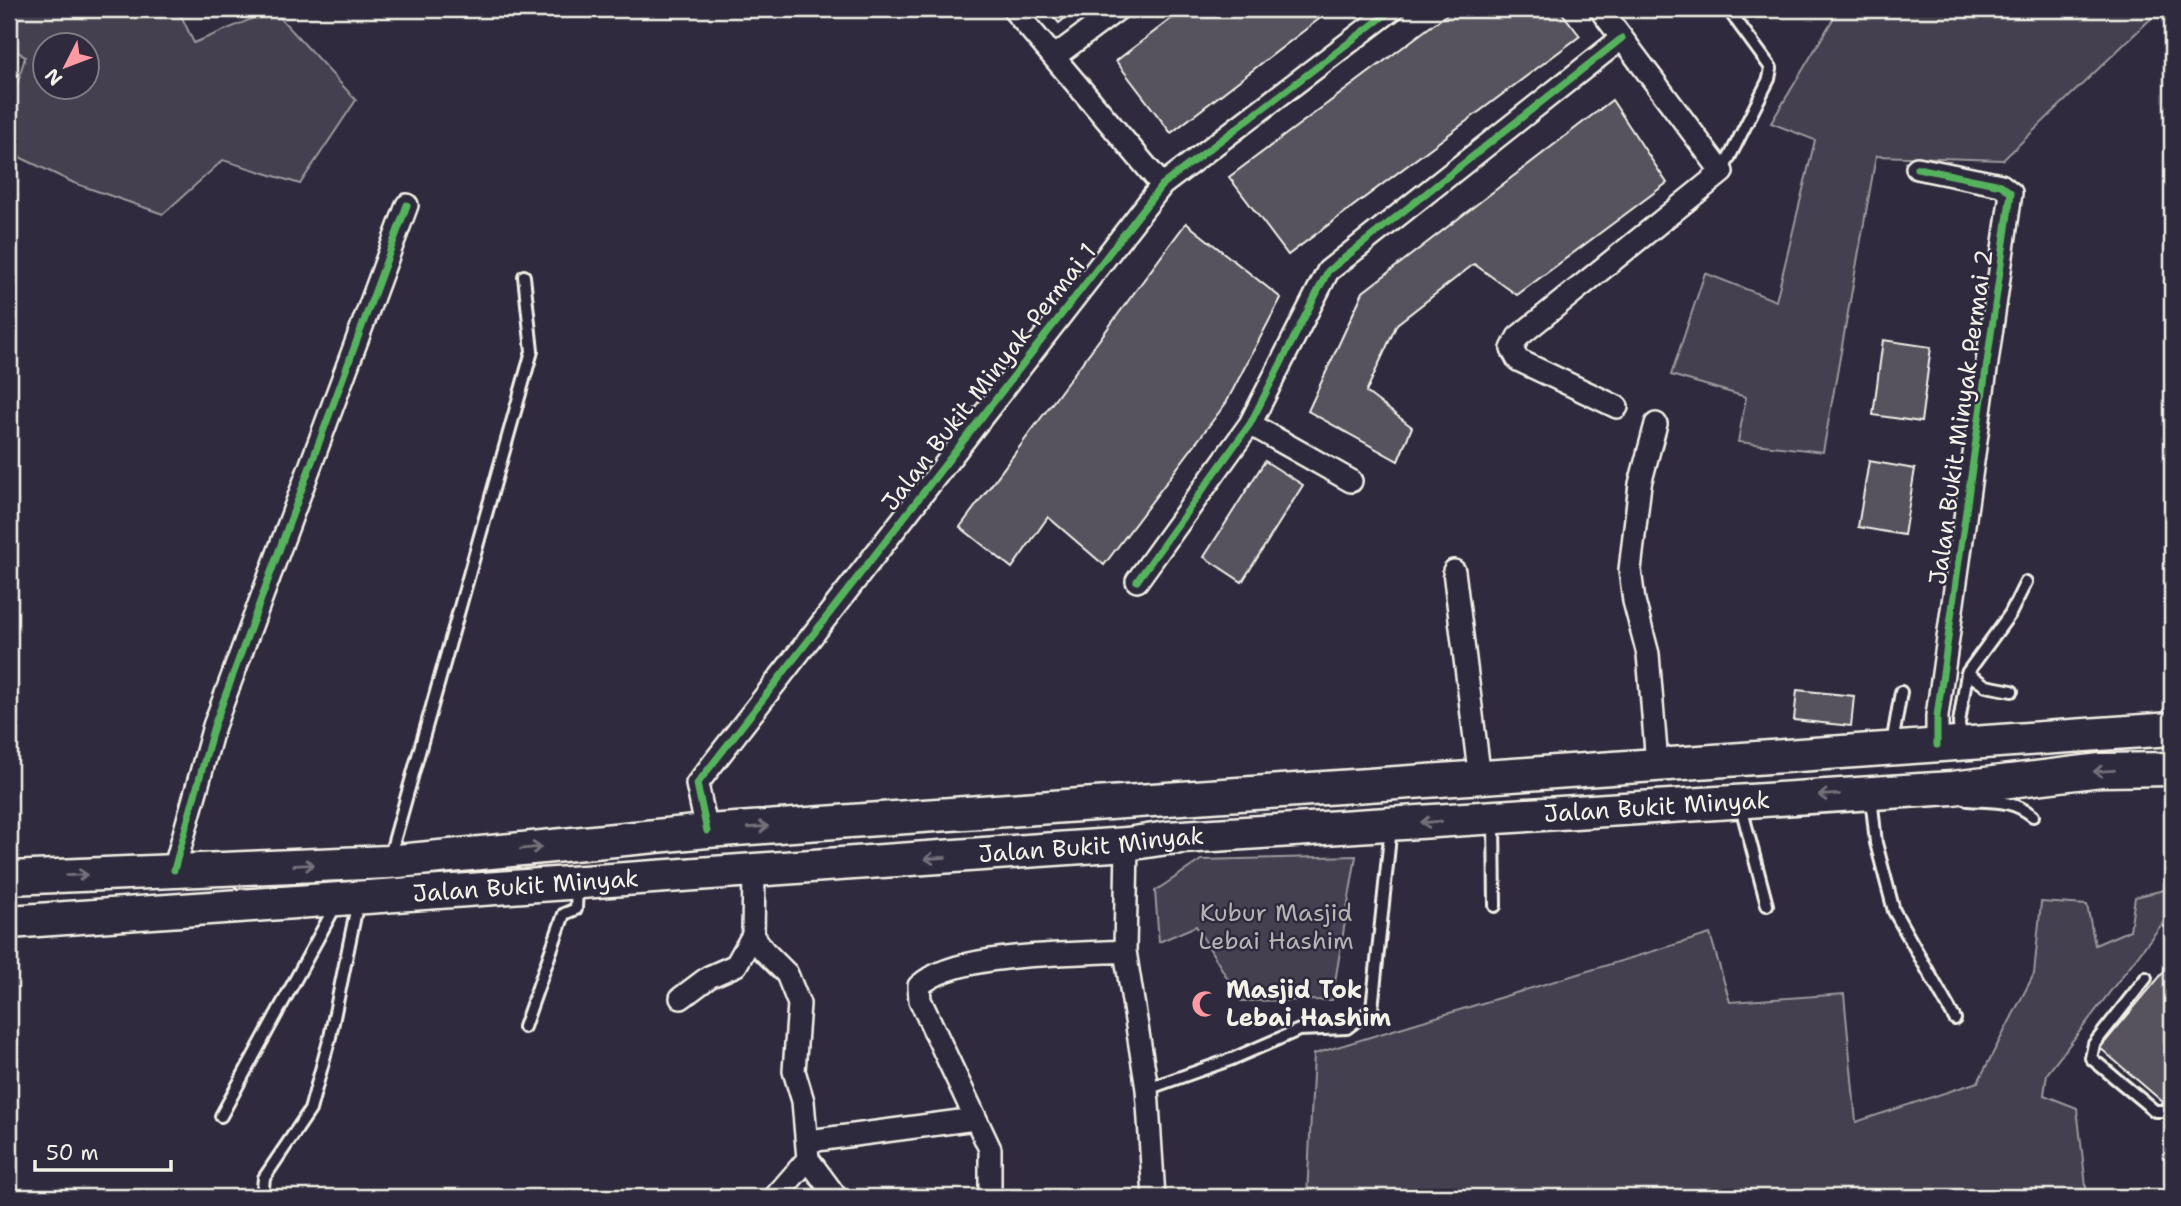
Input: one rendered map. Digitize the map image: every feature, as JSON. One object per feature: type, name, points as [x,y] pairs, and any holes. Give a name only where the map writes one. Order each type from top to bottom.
[{"type":"main road","name":"Jalan Bukit Minyak","points":[[9,878],[388,862],[707,831],[2172,729]]},
{"type":"main road","name":"Jalan Bukit Minyak","points":[[9,922],[754,871],[1126,844],[1167,838],[1952,788],[2101,770],[2172,769]]},
{"type":"main road","points":[[1529,775],[1522,783],[1523,797],[1538,814]]},
{"type":"main road","points":[[1480,779],[1491,790],[1494,806],[1489,817]]},
{"type":"street","points":[[1013,9],[1162,185]]},
{"type":"street","points":[[1054,57],[1118,9]]},
{"type":"street","name":"Jalan Bukit Minyak Permai 1","points":[[707,831],[697,784],[1162,185],[1393,9]]},
{"type":"street","points":[[1600,9],[1722,172],[1518,337],[1512,349],[1518,360],[1617,407]]},
{"type":"street","points":[[1137,580],[1250,424],[1328,271],[1622,38]]},
{"type":"street","name":"Jalan Bukit Minyak Permai 2","points":[[1917,168],[2001,185],[2011,193],[1937,716],[1949,744]]},
{"type":"street","points":[[174,870],[214,726],[407,205]]},
{"type":"street","points":[[1250,424],[1351,481]]},
{"type":"street","points":[[1657,424],[1640,484],[1630,570],[1634,601],[1648,654],[1657,764]]},
{"type":"street","points":[[1454,571],[1480,779]]},
{"type":"street","points":[[1126,844],[1125,951],[1147,1089],[1154,1197]]},
{"type":"street","points":[[681,998],[709,977],[736,965],[753,935],[754,871]]},
{"type":"street","points":[[753,935],[764,951],[787,974],[799,1004],[794,1071],[809,1150],[836,1197]]},
{"type":"street","points":[[990,1197],[990,1149],[920,1000],[919,986],[932,974],[1010,958],[1125,951]]},
{"type":"street","points":[[775,1197],[809,1150],[975,1119]]},
{"type":"lane","points":[[1722,172],[1769,79],[1771,68],[1728,9]]},
{"type":"lane","points":[[388,862],[532,351],[524,275]]},
{"type":"lane","points":[[1949,744],[1959,723],[1967,673],[2010,614],[2026,582]]},
{"type":"lane","points":[[1967,673],[1986,685],[2012,691]]},
{"type":"lane","points":[[1891,748],[1900,692]]},
{"type":"lane","points":[[1952,788],[1969,800],[2004,801],[2033,816]]},
{"type":"lane","points":[[1871,793],[1876,843],[1894,911],[1955,1019]]},
{"type":"lane","points":[[1739,801],[1767,905]]},
{"type":"lane","points":[[1489,817],[1494,906]]},
{"type":"lane","points":[[1147,1089],[1232,1059],[1299,1030],[1348,1028],[1372,1009],[1392,824]]},
{"type":"lane","points":[[524,1027],[564,914],[576,909],[577,882]]},
{"type":"lane","points":[[221,1116],[349,899]]},
{"type":"lane","points":[[262,1197],[264,1178],[310,1110],[330,1037],[349,899]]},
{"type":"lane","points":[[2146,978],[2094,1044],[2091,1058],[2155,1111],[2172,1111]]},
{"type":"green space","points":[[9,9],[178,9],[194,43],[273,10],[356,100],[300,184],[223,160],[163,214],[74,183],[9,152],[9,113],[25,57],[9,45]]},
{"type":"green space","points":[[1839,9],[2161,9],[2003,160],[1876,156],[1823,452],[1738,442],[1746,397],[1671,375],[1705,273],[1776,301],[1815,140],[1771,123]]},
{"type":"green space","name":"Kubur Masjid Lebai Hashim","points":[[1356,856],[1332,1000],[1241,1001],[1196,926],[1159,942],[1155,891],[1201,860]]},
{"type":"green space","points":[[2172,888],[2172,911],[2047,1074],[2044,1095],[2077,1108],[2087,1195],[1307,1197],[1314,1054],[1710,934],[1730,1002],[1844,994],[1856,1122],[1978,1082],[2034,974],[2041,902],[2087,905],[2095,945],[2130,930],[2135,897]]},
{"type":"building","points":[[1047,9],[1076,9],[1059,23]]},
{"type":"building","points":[[1184,9],[1332,9],[1171,133],[1116,61]]},
{"type":"building","points":[[1454,9],[1559,9],[1580,36],[1288,255],[1229,177]]},
{"type":"building","points":[[1612,100],[1667,183],[1517,295],[1474,264],[1397,324],[1366,392],[1412,427],[1398,461],[1308,411],[1363,292]]},
{"type":"building","points":[[1186,223],[1281,298],[1226,403],[1104,565],[1048,517],[1012,568],[960,527]]},
{"type":"building","points":[[1883,340],[1931,347],[1921,422],[1873,415]]},
{"type":"building","points":[[1265,461],[1303,485],[1242,582],[1204,557]]},
{"type":"building","points":[[1869,461],[1915,469],[1904,535],[1858,527]]},
{"type":"building","points":[[1797,690],[1854,696],[1851,726],[1794,720]]},
{"type":"building","points":[[2172,962],[2172,1093],[2164,1103],[2100,1048]]},
{"type":"cycle path","points":[[707,831],[697,784],[1162,185],[1393,9]]},
{"type":"cycle path","points":[[1137,581],[1250,424],[1328,271],[1622,38]]},
{"type":"cycle path","points":[[1917,168],[2001,185],[2011,193],[1937,716],[1937,745]]},
{"type":"cycle path","points":[[174,870],[214,726],[407,205]]},
{"type":"place","name":"Masjid Tok Lebai Hashim","points":[[1205,1004]]}]
